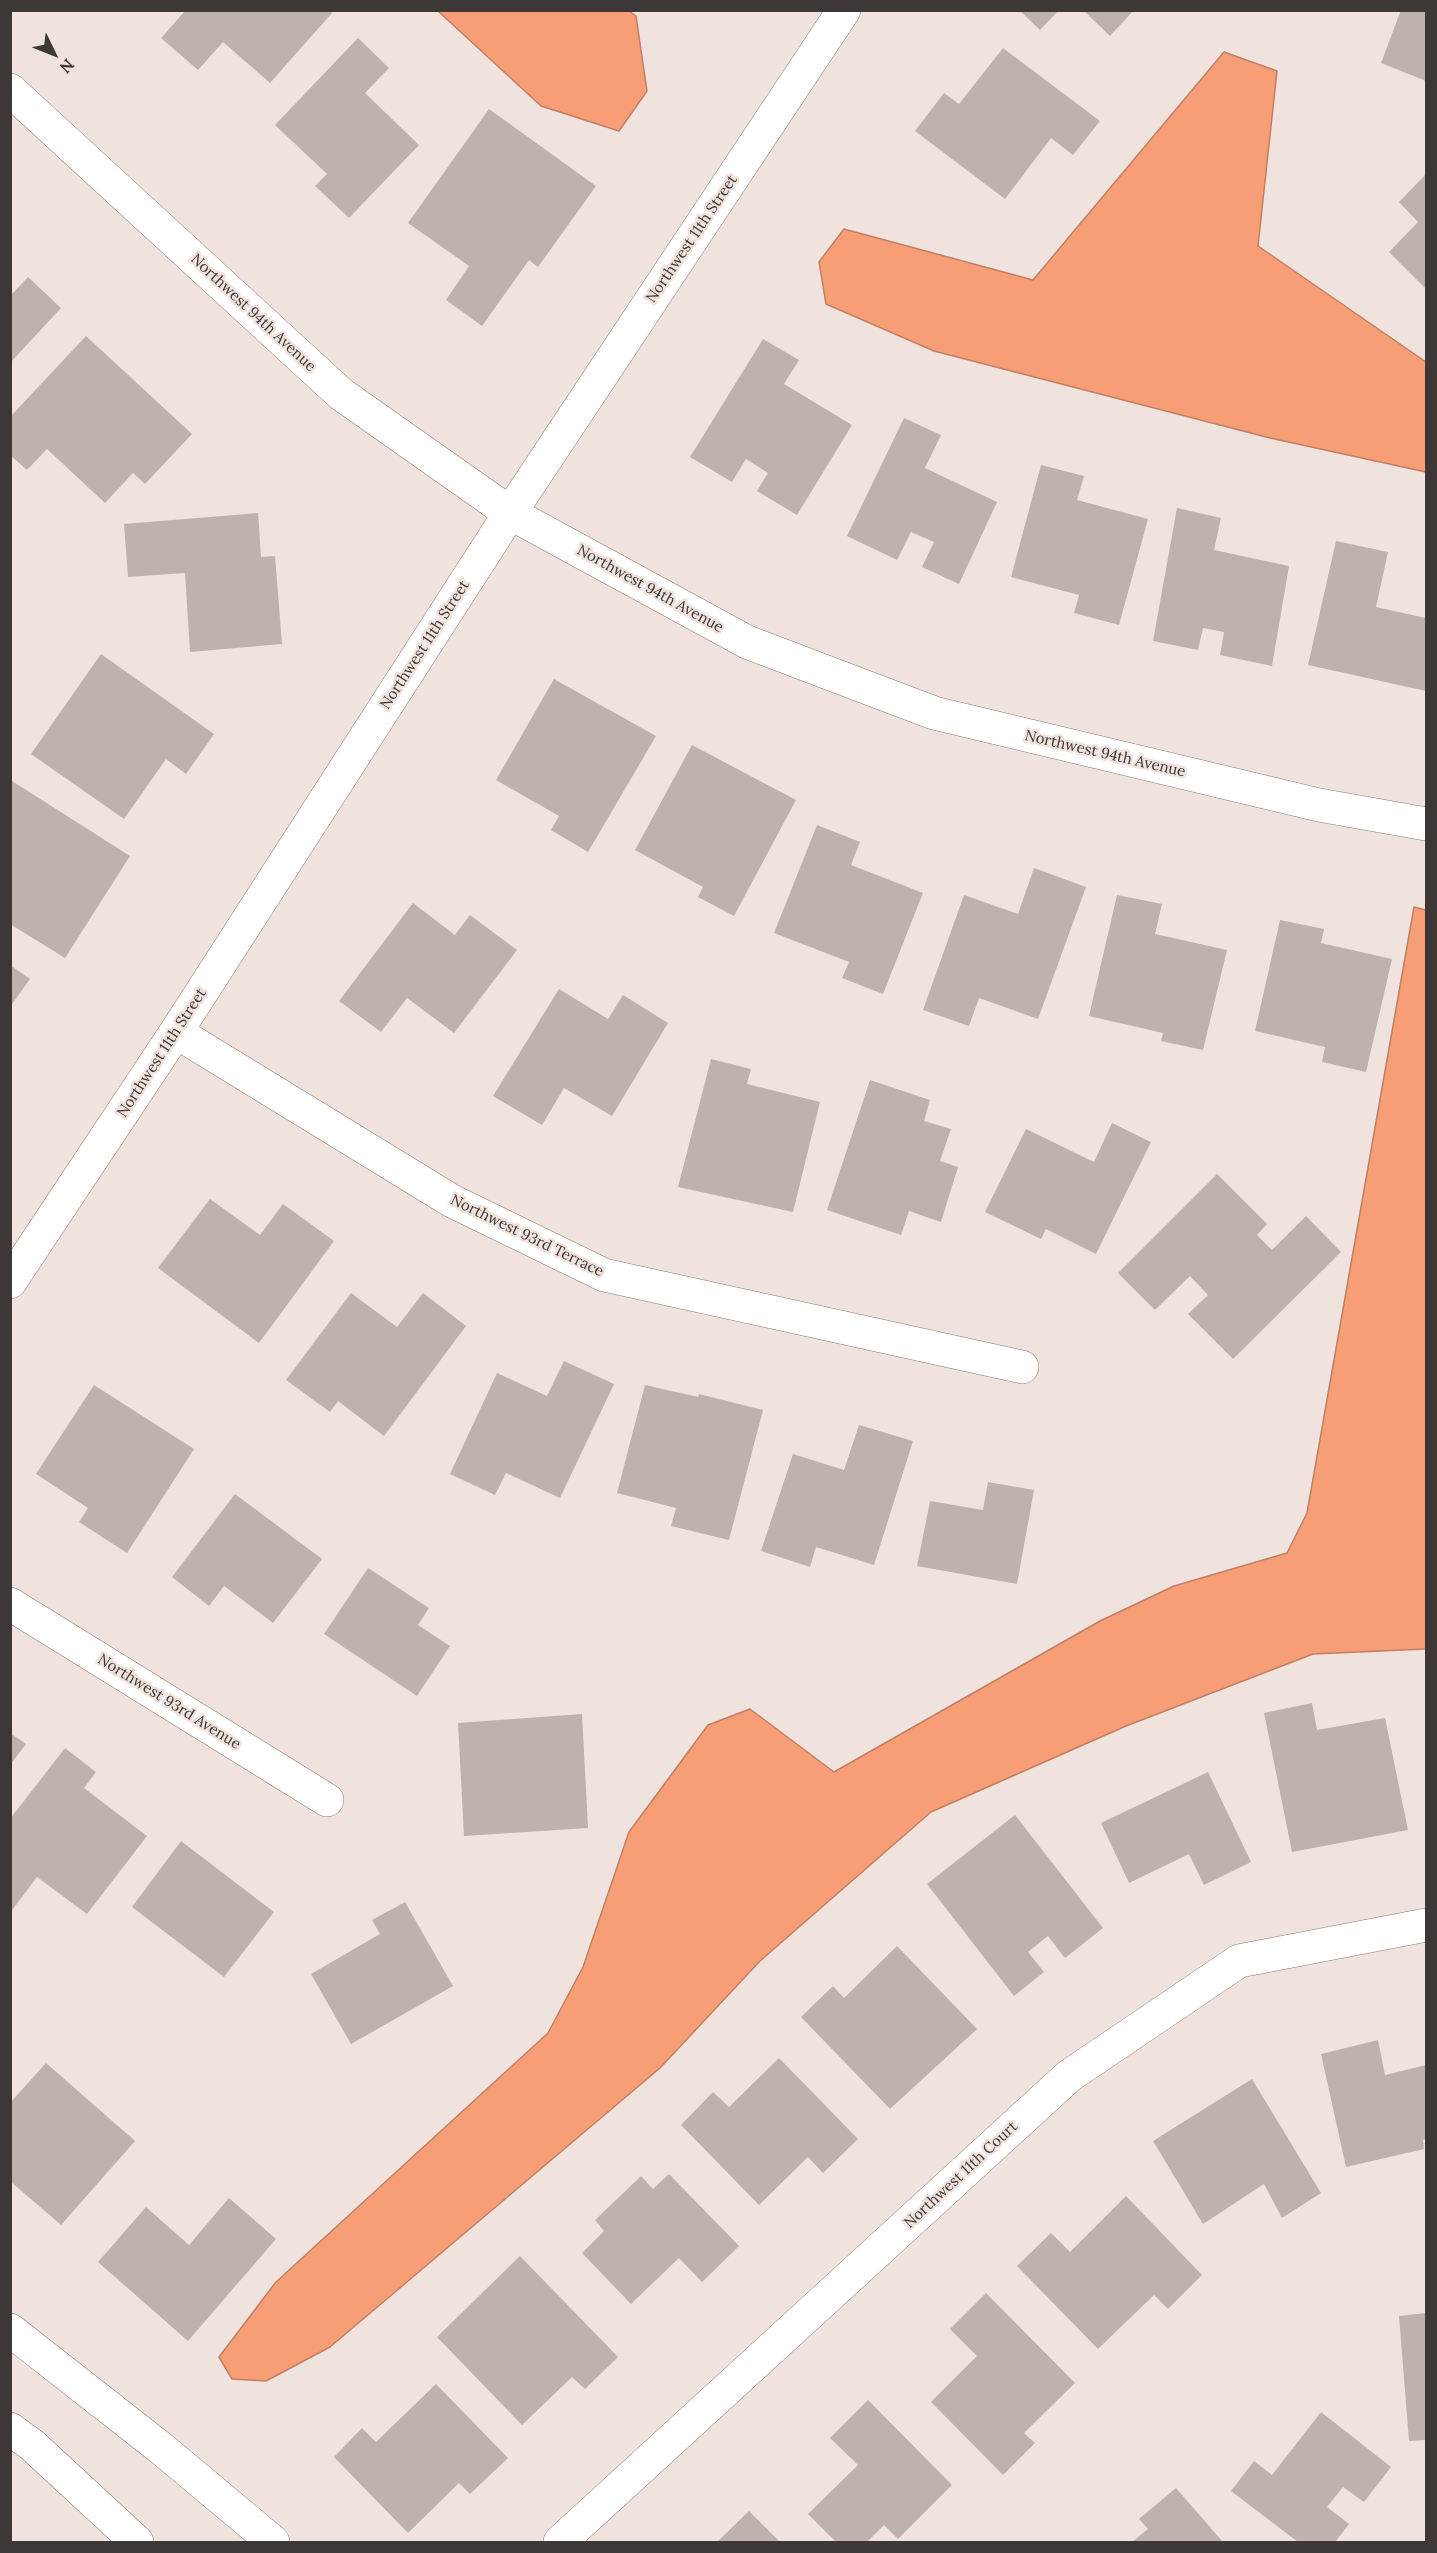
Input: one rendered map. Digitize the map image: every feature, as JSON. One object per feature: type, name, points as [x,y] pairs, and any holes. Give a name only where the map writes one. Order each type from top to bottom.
[{"type":"street","name":"Northwest 11th Street","points":[[10,1282],[176,1032],[510,513],[844,10]]},
{"type":"street","name":"Northwest 94th Avenue","points":[[10,90],[341,394],[510,513],[747,642],[934,713],[1319,805],[1426,824]]},
{"type":"street","name":"Northwest 93rd Terrace","points":[[176,1032],[452,1201],[604,1275],[1022,1367]]},
{"type":"street","name":"Northwest 93rd Avenue","points":[[10,1604],[327,1800]]},
{"type":"street","name":"Northwest 11th Court","points":[[560,2542],[1069,2076],[1239,1961],[1426,1925]]},
{"type":"street","points":[[10,2330],[162,2449],[273,2542]]},
{"type":"street","points":[[10,2429],[32,2445],[137,2542]]},
{"type":"shaded area","points":[[438,11],[629,11],[636,16],[647,91],[619,131],[541,106]]},
{"type":"shaded area","points":[[1224,52],[1277,71],[1258,246],[1426,362],[1426,472],[1270,438],[934,351],[826,304],[819,262],[844,229],[1033,280]]},
{"type":"shaded area","points":[[1414,907],[1426,910],[1426,1649],[1313,1654],[1126,1726],[931,1812],[760,1961],[660,2068],[330,2347],[266,2381],[232,2379],[219,2357],[276,2282],[548,2033],[583,1967],[629,1832],[708,1725],[750,1709],[834,1772],[1100,1621],[1174,1586],[1287,1553],[1307,1513]]},
{"type":"building","points":[[186,10],[330,10],[332,13],[270,83],[223,42],[198,70],[161,38]]},
{"type":"building","points":[[1019,10],[1059,10],[1040,30]]},
{"type":"building","points":[[1083,10],[1134,10],[1110,36]]},
{"type":"building","points":[[1401,10],[1426,10],[1426,81],[1381,63]]},
{"type":"building","points":[[358,38],[389,68],[365,93],[419,145],[349,218],[315,186],[327,174],[275,125]]},
{"type":"building","points":[[1003,48],[1100,121],[1073,155],[1051,138],[1005,199],[915,131],[944,93],[959,104]]},
{"type":"building","points":[[489,109],[596,186],[538,267],[529,260],[482,326],[446,300],[469,266],[408,223]]},
{"type":"building","points":[[1426,174],[1426,289],[1389,252],[1418,222],[1399,202]]},
{"type":"building","points":[[28,277],[61,308],[10,363],[10,293],[12,294]]},
{"type":"building","points":[[86,336],[192,434],[145,484],[133,473],[105,503],[47,449],[27,470],[10,455],[10,417]]},
{"type":"building","points":[[763,339],[799,360],[784,384],[852,425],[797,515],[757,491],[768,473],[746,459],[732,482],[690,457]]},
{"type":"building","points":[[904,418],[941,435],[925,468],[997,502],[959,584],[922,567],[934,542],[911,532],[897,560],[847,536]]},
{"type":"building","points":[[1041,465],[1084,476],[1077,500],[1148,519],[1119,625],[1074,613],[1079,595],[1011,577]]},
{"type":"building","points":[[1177,508],[1221,518],[1214,550],[1289,566],[1272,666],[1220,655],[1224,632],[1203,628],[1198,650],[1153,641]]},
{"type":"building","points":[[258,513],[261,557],[275,556],[282,644],[190,652],[185,573],[128,577],[124,524]]},
{"type":"building","points":[[1336,541],[1388,552],[1376,607],[1426,618],[1426,691],[1308,665]]},
{"type":"building","points":[[101,654],[214,734],[186,774],[166,759],[124,819],[31,754]]},
{"type":"building","points":[[554,679],[656,736],[588,852],[551,830],[559,816],[496,780]]},
{"type":"building","points":[[692,745],[796,800],[734,916],[698,897],[703,887],[635,850]]},
{"type":"building","points":[[12,781],[130,856],[65,958],[10,924]]},
{"type":"building","points":[[817,825],[860,842],[851,865],[923,893],[883,994],[842,978],[849,962],[774,933]]},
{"type":"building","points":[[1034,868],[1086,887],[1038,1019],[979,998],[969,1026],[923,1010],[964,895],[1018,914]]},
{"type":"building","points":[[1117,895],[1162,904],[1155,934],[1227,950],[1203,1050],[1161,1041],[1163,1033],[1089,1016]]},
{"type":"building","points":[[413,903],[455,935],[470,915],[517,950],[454,1033],[407,998],[381,1032],[339,1001]]},
{"type":"building","points":[[1280,920],[1324,929],[1321,943],[1392,959],[1366,1072],[1322,1062],[1325,1047],[1255,1031]]},
{"type":"building","points":[[10,965],[30,979],[10,1007]]},
{"type":"building","points":[[559,989],[608,1019],[623,995],[668,1023],[612,1116],[564,1088],[542,1125],[493,1096]]},
{"type":"building","points":[[711,1059],[751,1069],[747,1084],[820,1102],[793,1212],[678,1187]]},
{"type":"building","points":[[870,1080],[930,1100],[924,1121],[951,1129],[940,1161],[958,1167],[941,1222],[909,1211],[901,1235],[827,1210]]},
{"type":"building","points":[[1112,1123],[1151,1142],[1096,1254],[1046,1229],[1041,1239],[985,1212],[1026,1129],[1094,1162]]},
{"type":"building","points":[[1217,1174],[1267,1224],[1257,1235],[1272,1250],[1306,1216],[1341,1252],[1233,1359],[1188,1314],[1208,1295],[1190,1276],[1155,1310],[1118,1273]]},
{"type":"building","points":[[210,1199],[260,1235],[283,1204],[334,1241],[259,1343],[158,1268]]},
{"type":"building","points":[[351,1293],[397,1327],[423,1293],[466,1326],[384,1436],[338,1401],[330,1412],[286,1380]]},
{"type":"building","points":[[564,1361],[614,1384],[560,1498],[506,1473],[495,1495],[450,1474],[497,1373],[547,1396]]},
{"type":"building","points":[[94,1385],[194,1449],[127,1553],[79,1522],[88,1508],[36,1474]]},
{"type":"building","points":[[645,1385],[698,1397],[699,1394],[763,1410],[729,1540],[671,1526],[676,1508],[617,1493]]},
{"type":"building","points":[[859,1425],[913,1441],[874,1565],[816,1547],[810,1567],[761,1551],[793,1454],[844,1470]]},
{"type":"building","points":[[988,1482],[1034,1490],[1017,1584],[917,1566],[930,1501],[983,1510]]},
{"type":"building","points":[[235,1494],[322,1559],[273,1623],[224,1586],[209,1606],[172,1577]]},
{"type":"building","points":[[368,1568],[429,1608],[418,1625],[450,1646],[417,1696],[324,1634]]},
{"type":"building","points":[[1312,1703],[1317,1730],[1385,1718],[1408,1830],[1292,1852],[1264,1713]]},
{"type":"building","points":[[582,1714],[588,1828],[464,1836],[458,1723]]},
{"type":"building","points":[[10,1733],[26,1744],[10,1765]]},
{"type":"building","points":[[65,1748],[96,1772],[84,1788],[147,1836],[87,1914],[37,1877],[10,1913],[10,1819]]},
{"type":"building","points":[[1208,1772],[1251,1862],[1204,1885],[1189,1854],[1129,1883],[1101,1823]]},
{"type":"building","points":[[1015,1815],[1103,1928],[1065,1958],[1048,1936],[1028,1952],[1044,1972],[1014,1996],[927,1884]]},
{"type":"building","points":[[181,1841],[274,1912],[224,1977],[132,1907]]},
{"type":"building","points":[[405,1902],[453,1986],[351,2044],[311,1974],[380,1934],[372,1920]]},
{"type":"building","points":[[897,1946],[977,2029],[890,2109],[801,2017],[833,1986],[844,1998]]},
{"type":"building","points":[[1378,2040],[1385,2075],[1426,2065],[1424,2149],[1346,2167],[1321,2054]]},
{"type":"building","points":[[779,2058],[858,2139],[823,2173],[808,2157],[759,2205],[681,2125],[713,2092],[729,2107]]},
{"type":"building","points":[[46,2063],[135,2141],[61,2225],[10,2181],[10,2103]]},
{"type":"building","points":[[1252,2079],[1321,2193],[1282,2218],[1264,2184],[1203,2224],[1153,2141]]},
{"type":"building","points":[[669,2174],[739,2246],[702,2282],[679,2258],[631,2304],[582,2253],[604,2231],[595,2220],[641,2176],[653,2189]]},
{"type":"building","points":[[1126,2196],[1202,2275],[1168,2309],[1154,2295],[1098,2349],[1017,2266],[1051,2233],[1070,2252]]},
{"type":"building","points":[[229,2198],[276,2239],[188,2341],[98,2262],[146,2207],[189,2245]]},
{"type":"building","points":[[520,2256],[618,2357],[585,2389],[572,2377],[522,2425],[437,2337]]},
{"type":"building","points":[[986,2293],[1075,2383],[1024,2433],[1035,2443],[1003,2475],[931,2402],[977,2356],[950,2329]]},
{"type":"building","points":[[1426,2313],[1426,2440],[1409,2441],[1399,2316]]},
{"type":"building","points":[[436,2384],[508,2458],[470,2494],[459,2483],[408,2533],[334,2457],[362,2428],[376,2442]]},
{"type":"building","points":[[868,2400],[952,2485],[898,2539],[884,2525],[867,2542],[836,2542],[808,2514],[858,2465],[830,2438]]},
{"type":"building","points":[[1321,2412],[1391,2467],[1364,2502],[1343,2487],[1327,2507],[1349,2524],[1335,2542],[1298,2542],[1231,2491],[1254,2461],[1272,2475]]},
{"type":"building","points":[[1176,2488],[1223,2542],[1132,2542],[1148,2529],[1139,2519]]},
{"type":"building","points":[[749,2511],[780,2542],[717,2542]]}]
